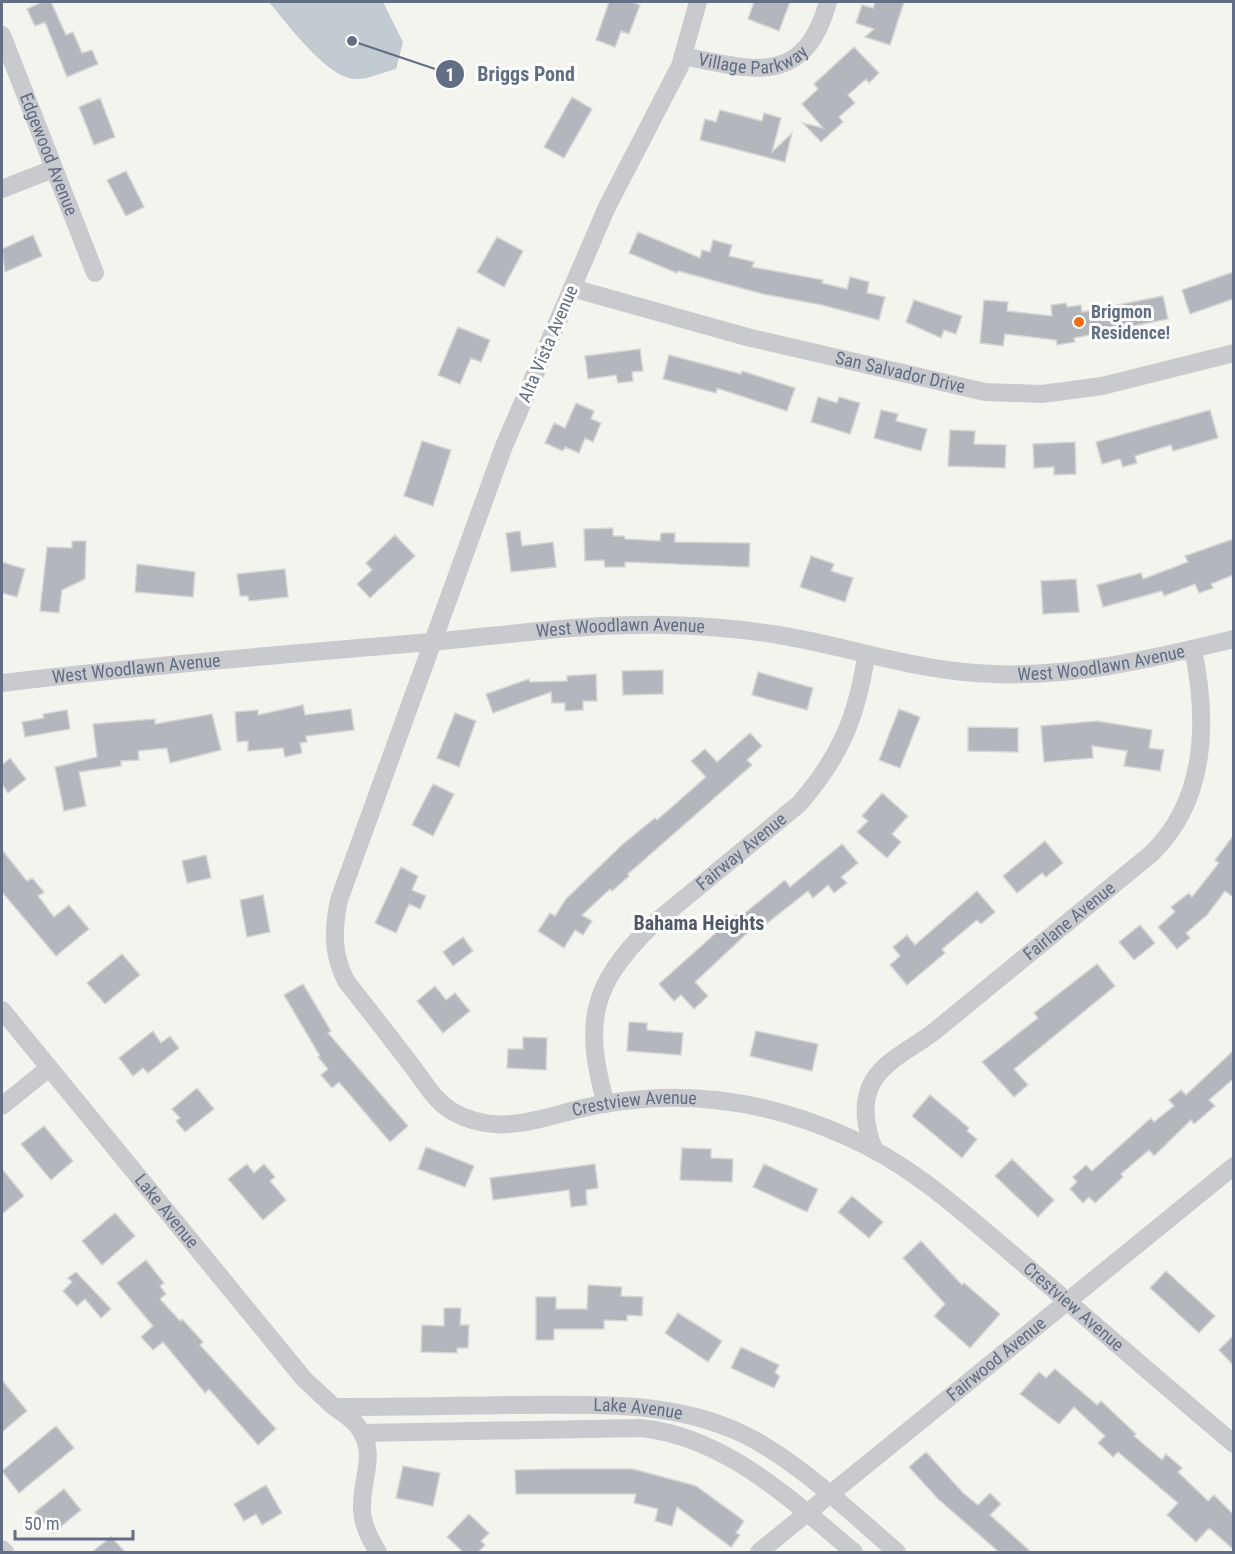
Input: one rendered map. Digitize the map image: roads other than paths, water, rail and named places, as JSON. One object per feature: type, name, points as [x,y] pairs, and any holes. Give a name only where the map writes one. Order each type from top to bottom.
[{"type":"street","name":"Alta Vista Avenue","points":[[435,642],[504,446],[607,207],[669,88],[682,57],[698,2]]},
{"type":"street","name":"Village Parkway","points":[[682,57],[749,69],[784,63],[795,57],[812,41],[821,26],[828,2]]},
{"type":"street","name":"Edgewood Avenue","points":[[2,35],[95,273]]},
{"type":"street","points":[[2,189],[53,169]]},
{"type":"street","name":"San Salvador Drive","points":[[572,288],[747,337],[985,392],[1042,393],[1102,386],[1233,354]]},
{"type":"street","name":"West Woodlawn Avenue","points":[[2,683],[148,665],[435,642],[581,626],[670,625],[779,635],[866,656],[973,673],[1036,674],[1117,665],[1233,639]]},
{"type":"street","name":"Crestview Avenue","points":[[435,642],[339,900],[333,929],[340,969],[346,981],[430,1091],[458,1114],[470,1119],[514,1124],[532,1123],[606,1104],[677,1098],[746,1103],[816,1124],[874,1149],[910,1170],[1069,1302],[1233,1444]]},
{"type":"street","name":"Fairlane Avenue","points":[[874,1149],[866,1124],[866,1104],[871,1084],[882,1069],[930,1035],[1132,869],[1174,828],[1191,797],[1197,774],[1202,721],[1200,681],[1193,649]]},
{"type":"street","name":"Fairway Avenue","points":[[606,1104],[595,1066],[593,1031],[600,996],[607,979],[634,943],[651,926],[799,804],[815,785],[850,726],[859,698],[866,656]]},
{"type":"street","name":"Lake Avenue","points":[[2,1010],[304,1379],[334,1407],[354,1421],[362,1433],[656,1430],[690,1439],[740,1464],[854,1552]]},
{"type":"street","points":[[2,1106],[49,1068]]},
{"type":"street","name":"Fairwood Avenue","points":[[759,1552],[831,1496],[1233,1166]]},
{"type":"street","name":"Lake Avenue","points":[[334,1407],[587,1405],[676,1411],[711,1420],[765,1446],[831,1496],[897,1552]]},
{"type":"street","points":[[362,1433],[369,1460],[362,1513],[370,1540],[378,1552]]},
{"type":"street","points":[[2,1549],[5,1552]]},
{"type":"place","name":"Briggs Pond","points":[[352,41]]},
{"type":"place","name":"Brigmon Residence!","points":[[1079,322]]},
{"type":"district","name":"Bahama Heights","points":[[699,923]]}]
